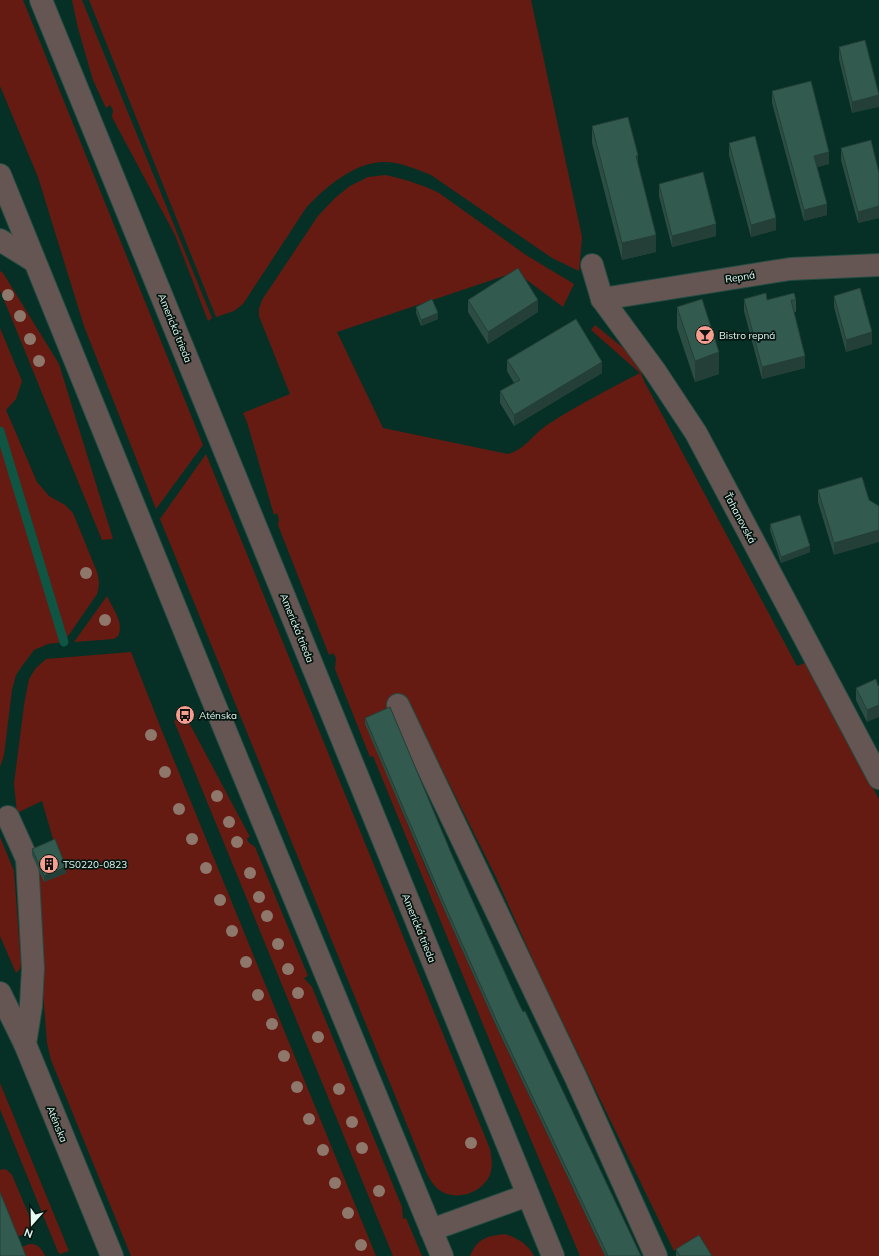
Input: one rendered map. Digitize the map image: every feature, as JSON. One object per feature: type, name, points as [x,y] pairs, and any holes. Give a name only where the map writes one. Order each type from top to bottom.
[{"type":"street","name":"Americká trieda","points":[[41,0],[553,1256]]},
{"type":"street","points":[[0,175],[209,691],[442,1256]]},
{"type":"street","points":[[0,240],[34,261]]},
{"type":"street","name":"Ťahanovská","points":[[592,265],[602,299],[655,371],[696,433],[879,778]]},
{"type":"street","name":"Repná","points":[[602,299],[790,269],[879,265]]},
{"type":"street","points":[[398,705],[576,1078],[656,1256]]},
{"type":"street","points":[[8,817],[27,859],[33,968],[30,1006],[24,1044]]},
{"type":"street","name":"Aténska","points":[[0,994],[24,1044],[112,1256]]},
{"type":"street","points":[[431,1230],[528,1194]]},
{"type":"shaded area","points":[[0,0],[23,0],[203,445],[156,509],[84,326],[38,177],[0,86]]},
{"type":"shaded area","points":[[72,0],[82,0],[212,318],[208,321],[175,235],[112,117],[113,110],[110,105],[106,108],[93,80],[78,28]]},
{"type":"shaded area","points":[[89,0],[531,0],[582,237],[579,271],[552,258],[431,175],[398,164],[387,162],[376,163],[364,165],[353,170],[342,176],[322,192],[306,208],[243,304],[234,311],[216,317]]},
{"type":"shaded area","points":[[385,175],[412,182],[439,193],[526,255],[574,284],[563,307],[516,272],[337,332],[383,428],[508,454],[514,452],[520,449],[542,429],[558,418],[640,373],[591,330],[595,325],[632,355],[645,371],[641,373],[644,381],[797,666],[805,663],[879,799],[879,1256],[710,1256],[698,1237],[674,1251],[541,978],[496,877],[409,704],[366,724],[427,871],[498,1030],[605,1256],[580,1256],[507,1083],[373,756],[370,757],[335,669],[336,658],[333,653],[329,655],[278,525],[279,519],[277,513],[274,515],[247,422],[243,413],[290,394],[259,316],[259,309],[262,300],[318,216],[335,198],[350,186],[368,177]]},
{"type":"shaded area","points":[[0,271],[3,273],[59,364],[113,539],[102,540],[0,290]]},
{"type":"shaded area","points":[[0,328],[22,381],[16,399],[6,410],[37,482],[49,496],[65,505],[73,513],[97,572],[99,588],[97,594],[64,642],[48,644],[34,650],[16,675],[12,690],[4,755],[0,767]]},
{"type":"shaded area","points":[[206,454],[490,1149],[492,1163],[489,1177],[485,1183],[473,1192],[459,1195],[444,1193],[435,1186],[427,1174],[160,519]]},
{"type":"shaded area","points":[[107,596],[119,621],[120,631],[118,636],[114,639],[74,642]]},
{"type":"shaded area","points":[[131,652],[376,1256],[131,1256],[51,1060],[47,1043],[32,855],[55,846],[42,801],[17,813],[14,784],[24,705],[29,679],[36,668],[46,659]]},
{"type":"shaded area","points":[[185,715],[250,837],[247,838],[248,842],[255,847],[308,976],[304,978],[312,987],[402,1207],[403,1219],[406,1218],[422,1256],[393,1256],[174,721]]},
{"type":"shaded area","points":[[0,837],[14,871],[21,964],[20,969],[16,973],[0,936]]},
{"type":"shaded area","points":[[0,1083],[69,1251],[60,1254],[58,1252],[0,1109]]},
{"type":"shaded area","points":[[0,1170],[7,1170],[12,1175],[31,1220],[30,1231],[17,1237],[0,1225]]},
{"type":"shaded area","points":[[505,1234],[522,1242],[529,1248],[534,1256],[470,1256],[476,1245],[484,1239]]},
{"type":"shaded area","points":[[29,1244],[35,1244],[39,1247],[45,1256],[12,1256],[11,1252]]},
{"type":"building","points":[[865,40],[879,95],[852,102],[839,47]]},
{"type":"building","points":[[811,81],[829,152],[814,156],[827,204],[804,210],[772,91]]},
{"type":"building","points":[[628,117],[638,155],[636,156],[656,235],[622,243],[592,126]]},
{"type":"building","points":[[755,136],[776,218],[751,225],[729,143]]},
{"type":"building","points":[[871,140],[879,173],[879,206],[858,212],[841,148]]},
{"type":"building","points":[[703,172],[716,224],[672,236],[659,184]]},
{"type":"building","points":[[518,268],[538,300],[488,332],[468,300]]},
{"type":"building","points":[[860,288],[872,332],[846,340],[834,296]]},
{"type":"building","points":[[766,293],[767,300],[794,293],[796,300],[791,300],[805,356],[762,367],[744,299]]},
{"type":"building","points":[[432,299],[438,313],[421,320],[416,307]]},
{"type":"building","points":[[702,299],[719,352],[695,361],[677,307]]},
{"type":"building","points":[[576,319],[602,362],[514,415],[500,391],[520,380],[507,360]]},
{"type":"building","points":[[862,477],[869,500],[879,506],[879,530],[834,543],[818,490]]},
{"type":"building","points":[[800,515],[810,546],[781,557],[770,524]]},
{"type":"building","points":[[876,679],[878,686],[879,685],[879,705],[867,710],[856,688]]},
{"type":"building","points":[[390,707],[452,855],[517,1000],[523,1012],[525,1011],[641,1256],[608,1256],[498,1024],[443,901],[365,718]]},
{"type":"building","name":"TS0220-0823","points":[[55,839],[66,867],[44,876],[32,849]]},
{"type":"building","points":[[0,1192],[26,1256],[0,1256]]},
{"type":"building","points":[[699,1235],[712,1256],[680,1256],[676,1249]]},
{"type":"waterway","points":[[0,431],[64,642]]},
{"type":"place","name":"Bistro repná","points":[[705,335]]},
{"type":"place","name":"Aténska","points":[[185,715]]},
{"type":"place","name":"TS0220-0823","points":[[49,864]]}]
